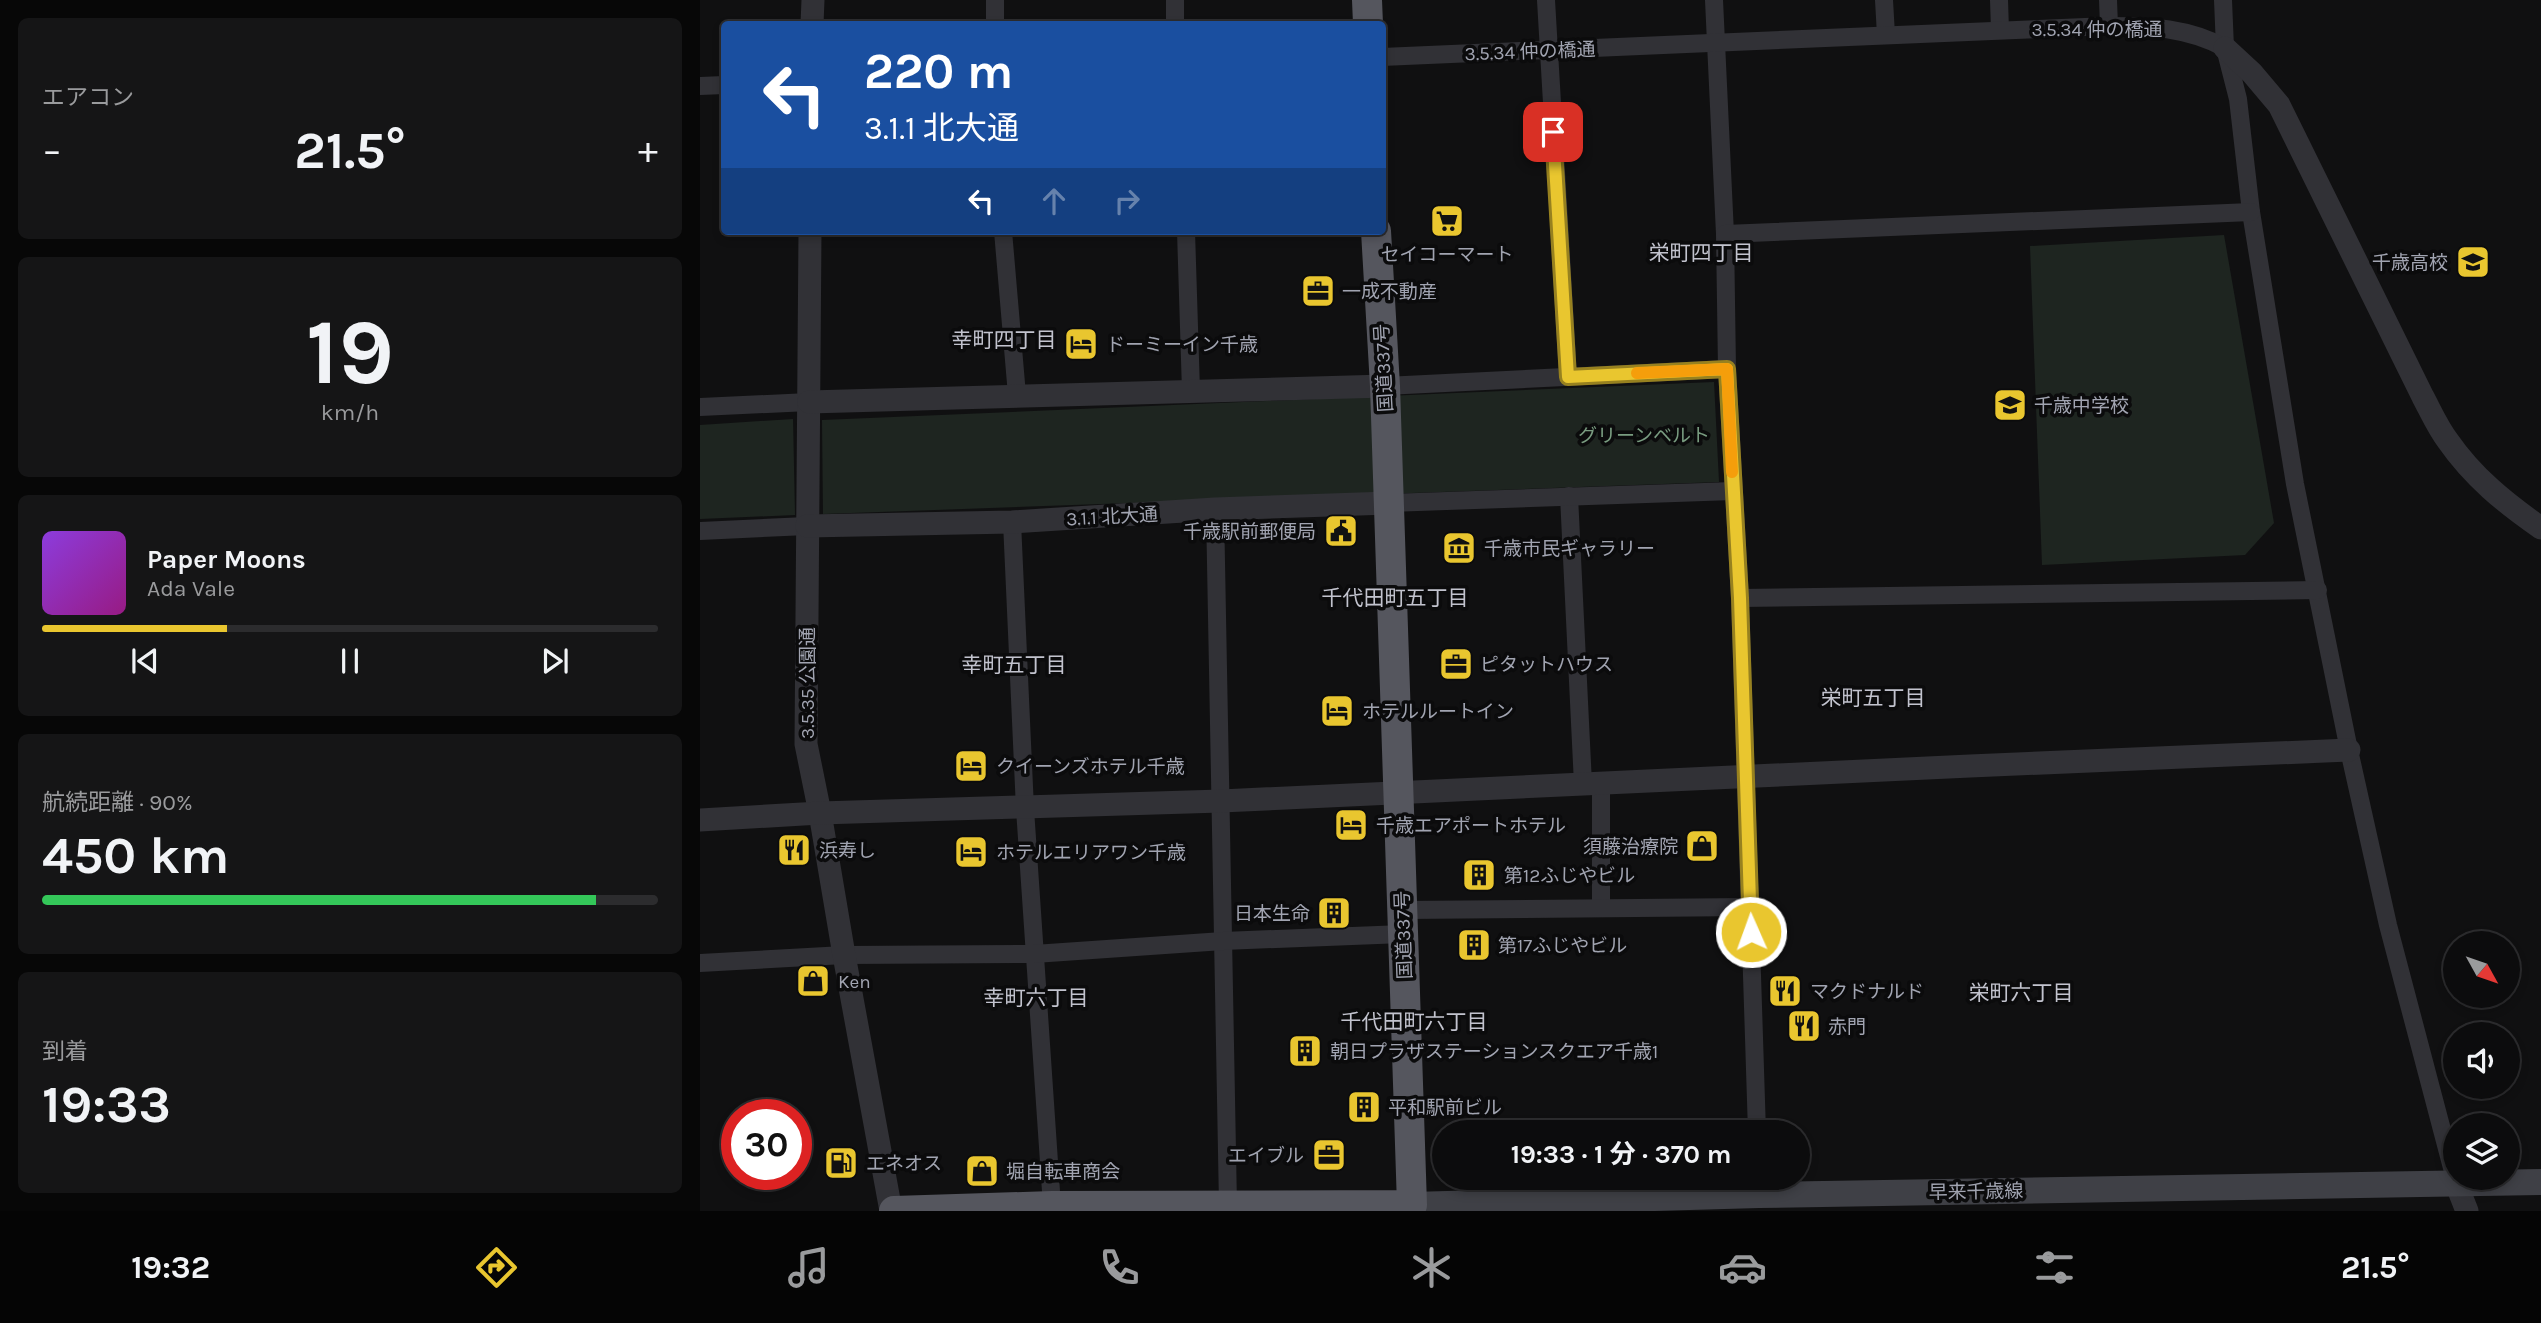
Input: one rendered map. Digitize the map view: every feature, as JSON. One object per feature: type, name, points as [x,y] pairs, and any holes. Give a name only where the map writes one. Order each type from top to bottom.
[{"type":"highway","points":[[1367,0],[1368,21]]},
{"type":"highway","name":"国道337号","points":[[1376,235],[1385,386],[1403,922],[1426,1207]]},
{"type":"highway","points":[[893,1211],[1052,1206],[1426,1207]]},
{"type":"main road","name":"早来千歳線","points":[[2520,1182],[2541,1182]]},
{"type":"main road","name":"早来千歳線","points":[[1426,1207],[1759,1195],[2443,1183]]},
{"type":"street","points":[[812,21],[813,0]]},
{"type":"street","points":[[995,0],[995,21]]},
{"type":"street","points":[[1175,0],[1175,21]]},
{"type":"street","points":[[1546,0],[1568,377]]},
{"type":"street","points":[[1714,0],[1725,233],[1727,369],[1747,777],[1757,1120]]},
{"type":"street","points":[[1884,0],[1886,35]]},
{"type":"street","points":[[1999,0],[2000,30]]},
{"type":"street","points":[[2108,0],[2109,26]]},
{"type":"street","points":[[2223,0],[2225,48],[2238,99],[2251,212],[2295,484],[2388,925],[2443,1134]]},
{"type":"street","name":"3.5.34 仲の橋通","points":[[1386,57],[2109,26],[2166,29],[2211,40],[2225,48],[2252,73],[2279,105],[2423,397],[2447,440],[2502,501],[2541,528]]},
{"type":"street","points":[[700,86],[721,85]]},
{"type":"street","points":[[1725,233],[2251,212]]},
{"type":"street","name":"3.5.35 公園通","points":[[810,235],[806,744],[893,1211]]},
{"type":"street","points":[[1003,235],[1017,395]]},
{"type":"street","points":[[1186,235],[1191,391]]},
{"type":"street","points":[[700,407],[1017,395],[1385,386],[1727,369]]},
{"type":"street","name":"3.1.1 北大通","points":[[700,531],[1012,522],[1215,509],[1733,491]]},
{"type":"street","points":[[1569,496],[1601,908]]},
{"type":"street","points":[[1215,509],[1228,1205]]},
{"type":"street","points":[[1012,522],[1024,809],[1052,1206]]},
{"type":"street","points":[[1740,598],[2318,590]]},
{"type":"street","points":[[700,820],[820,813],[1024,809],[1221,801],[2349,750]]},
{"type":"street","points":[[700,963],[844,955],[1034,954],[1223,941],[1403,922],[1601,908],[1751,907]]},
{"type":"street","points":[[2459,1190],[2468,1211]]},
{"type":"green space","points":[[2224,235],[2274,523],[2245,555],[2042,565],[2030,246]]},
{"type":"green space","name":"グリーンベルト","points":[[1714,382],[1719,482],[823,514],[822,420]]},
{"type":"green space","points":[[793,419],[795,515],[700,519],[700,425]]},
{"type":"slow traffic","points":[[1637,373],[1727,369],[1732,472]]},
{"type":"place","name":"セイコーマート","points":[[1447,221]]},
{"type":"place","name":"千歳高校","points":[[2473,262]]},
{"type":"place","name":"一成不動産","points":[[1318,291]]},
{"type":"place","name":"ドーミーイン千歳","points":[[1081,344]]},
{"type":"place","name":"千歳中学校","points":[[2010,405]]},
{"type":"place","name":"千歳駅前郵便局","points":[[1341,531]]},
{"type":"place","name":"千歳市民ギャラリー","points":[[1459,548]]},
{"type":"place","name":"ピタットハウス","points":[[1456,664]]},
{"type":"place","name":"ホテルルートイン","points":[[1337,711]]},
{"type":"place","name":"クイーンズホテル千歳","points":[[971,766]]},
{"type":"place","name":"千歳エアポートホテル","points":[[1351,825]]},
{"type":"place","name":"須藤治療院","points":[[1702,846]]},
{"type":"place","name":"浜寿し","points":[[794,850]]},
{"type":"place","name":"ホテルエリアワン千歳","points":[[971,852]]},
{"type":"place","name":"第12ふじやビル","points":[[1479,875]]},
{"type":"place","name":"日本生命","points":[[1334,913]]},
{"type":"place","name":"第17ふじやビル","points":[[1474,945]]},
{"type":"place","name":"Ken","points":[[813,981]]},
{"type":"place","name":"マクドナルド","points":[[1785,991]]},
{"type":"place","name":"赤門","points":[[1804,1026]]},
{"type":"place","name":"朝日プラザステーションスクエア千歳1","points":[[1305,1051]]},
{"type":"place","name":"平和駅前ビル","points":[[1364,1107]]},
{"type":"place","name":"エイブル","points":[[1329,1155]]},
{"type":"place","name":"エネオス","points":[[841,1163]]},
{"type":"place","name":"堀自転車商会","points":[[982,1171]]},
{"type":"district","name":"栄町四丁目","points":[[1701,253]]},
{"type":"district","name":"幸町四丁目","points":[[1004,340]]},
{"type":"district","name":"千代田町五丁目","points":[[1395,598]]},
{"type":"district","name":"幸町五丁目","points":[[1014,665]]},
{"type":"district","name":"栄町五丁目","points":[[1873,698]]},
{"type":"district","name":"栄町六丁目","points":[[2021,993]]},
{"type":"district","name":"幸町六丁目","points":[[1036,998]]},
{"type":"district","name":"千代田町六丁目","points":[[1414,1022]]},
{"type":"route","points":[[1553,132],[1568,377],[1727,369],[1740,598],[1751,932]]}]
